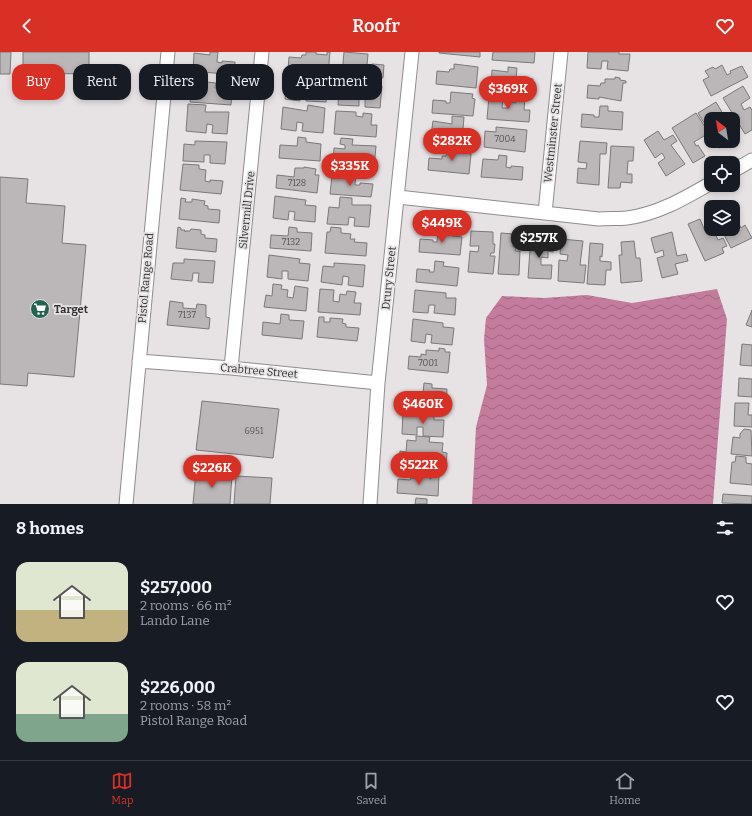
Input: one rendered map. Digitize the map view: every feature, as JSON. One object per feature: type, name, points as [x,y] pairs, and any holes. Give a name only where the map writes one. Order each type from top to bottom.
[{"type":"street","name":"Pistol Range Road","points":[[126,504],[168,52]]},
{"type":"street","name":"Silvermill Drive","points":[[231,368],[262,52]]},
{"type":"street","name":"Drury Street","points":[[370,504],[378,383],[412,52]]},
{"type":"street","name":"Westminster Street","points":[[545,213],[561,52]]},
{"type":"street","points":[[740,167],[752,160]]},
{"type":"street","points":[[398,197],[599,218],[627,218],[655,212],[704,187]]},
{"type":"street","name":"Crabtree Street","points":[[139,361],[231,368],[378,383]]},
{"type":"water","points":[[717,289],[727,319],[713,504],[472,504],[476,427],[487,385],[484,339],[486,318],[502,296],[544,298],[587,295],[632,303]]},
{"type":"building","points":[[0,52],[11,52],[10,74],[0,74]]},
{"type":"building","points":[[23,52],[89,52],[89,64],[73,64],[73,74],[65,74],[65,64],[23,64]]},
{"type":"building","points":[[210,52],[218,52],[217,62],[235,62],[235,64],[216,64],[216,73],[208,72],[208,64],[193,64],[194,53],[210,55]]},
{"type":"building","points":[[306,52],[316,52],[316,54],[327,55],[327,52],[330,52],[329,64],[288,64],[289,57],[301,58],[302,55],[306,55]]},
{"type":"building","points":[[344,52],[368,54],[367,64],[343,64]]},
{"type":"building","points":[[480,52],[480,57],[439,53]]},
{"type":"building","points":[[493,52],[535,52],[534,63],[492,60]]},
{"type":"building","points":[[588,52],[619,52],[619,54],[630,54],[628,71],[607,69],[608,61],[602,61],[601,69],[587,68]]},
{"type":"building","points":[[454,64],[478,67],[476,88],[436,84],[437,71],[449,72],[450,69],[454,69]]},
{"type":"building","points":[[382,65],[384,65],[382,78]]},
{"type":"building","points":[[722,65],[727,75],[731,73],[730,71],[742,66],[748,77],[711,96],[703,80],[709,77],[705,71],[713,67],[715,69]]},
{"type":"building","points":[[508,67],[517,68],[516,79],[533,79],[532,92],[491,88],[492,70],[508,72]]},
{"type":"building","points":[[615,77],[626,81],[626,83],[623,83],[621,101],[599,97],[599,99],[587,98],[588,85],[600,86],[601,83],[605,83],[605,79],[615,79]]},
{"type":"building","points":[[208,82],[216,83],[216,100],[231,100],[231,105],[190,102],[190,100],[208,100]]},
{"type":"building","points":[[743,86],[750,98],[741,104],[744,110],[750,107],[752,110],[752,130],[745,134],[740,126],[740,112],[732,112],[723,98]]},
{"type":"building","points":[[451,92],[473,94],[472,98],[475,99],[473,116],[432,113],[433,100],[446,101],[446,103],[450,103]]},
{"type":"building","points":[[489,96],[503,97],[502,108],[509,108],[509,102],[516,103],[516,98],[525,98],[524,110],[530,110],[529,122],[487,119]]},
{"type":"building","points":[[306,100],[326,100],[326,102]]},
{"type":"building","points":[[338,100],[359,100],[359,106],[338,105]]},
{"type":"building","points":[[365,100],[381,100],[380,108],[365,107]]},
{"type":"building","points":[[716,102],[722,112],[704,112],[704,123],[698,113]]},
{"type":"building","points":[[188,104],[206,105],[205,112],[229,112],[227,134],[212,133],[213,125],[207,124],[206,133],[186,131]]},
{"type":"building","points":[[308,105],[325,108],[323,133],[302,131],[303,123],[297,122],[296,131],[281,129],[283,107],[307,111]]},
{"type":"building","points":[[600,106],[608,106],[608,111],[623,112],[622,130],[581,127],[582,114],[599,117]]},
{"type":"building","points":[[336,111],[356,112],[356,116],[363,117],[363,113],[372,114],[371,125],[377,125],[376,137],[334,134]]},
{"type":"building","points":[[696,113],[704,125],[704,136],[694,142],[696,146],[698,145],[705,156],[693,163],[672,128]]},
{"type":"building","points":[[452,116],[464,117],[463,129],[474,131],[472,147],[451,145],[452,137],[446,136],[445,145],[430,143],[433,121],[452,124]]},
{"type":"building","points":[[496,127],[527,130],[525,152],[484,147],[485,131],[496,132]]},
{"type":"building","points":[[658,131],[664,140],[673,135],[677,141],[671,145],[685,164],[666,176],[658,163],[665,158],[662,153],[655,158],[644,140]]},
{"type":"building","points":[[298,137],[306,138],[306,142],[321,144],[320,161],[279,158],[280,145],[297,146]]},
{"type":"building","points":[[341,138],[353,139],[352,145],[376,146],[374,168],[360,167],[360,158],[354,158],[354,166],[333,165],[334,148],[345,149],[345,145],[340,144]]},
{"type":"building","points":[[195,141],[227,142],[225,164],[210,163],[210,155],[204,155],[204,162],[183,161],[184,144],[195,145]]},
{"type":"building","points":[[580,141],[607,143],[606,154],[600,154],[599,185],[577,183],[578,168],[586,169],[587,163],[578,162]]},
{"type":"building","points":[[611,146],[634,147],[633,161],[628,161],[627,174],[632,174],[632,183],[621,182],[620,188],[608,188]]},
{"type":"building","points":[[454,148],[466,149],[465,153],[471,154],[469,174],[428,170],[429,158],[442,159],[442,156],[446,156],[447,151],[453,152]]},
{"type":"building","points":[[499,155],[507,156],[506,167],[523,167],[522,180],[481,177],[483,159],[498,160]]},
{"type":"building","points":[[183,164],[199,165],[199,169],[206,170],[205,181],[223,181],[221,194],[180,190]]},
{"type":"building","points":[[304,167],[316,169],[315,175],[319,175],[317,193],[276,188],[277,175],[294,177],[295,168]]},
{"type":"building","points":[[348,173],[356,173],[355,185],[360,185],[360,183],[373,184],[371,197],[330,194],[332,176],[347,177]]},
{"type":"building","name":"Target","points":[[0,177],[28,179],[26,203],[65,206],[62,243],[86,245],[74,377],[28,373],[27,386],[0,384]]},
{"type":"building","points":[[275,196],[306,200],[305,205],[316,206],[315,222],[294,220],[295,212],[289,211],[288,220],[273,218]]},
{"type":"building","points":[[340,197],[352,198],[352,205],[371,205],[369,227],[354,226],[355,218],[349,217],[348,225],[327,224],[329,207],[339,208]]},
{"type":"building","points":[[181,198],[186,199],[185,202],[192,202],[192,199],[205,201],[204,205],[208,206],[208,209],[220,210],[219,223],[179,219]]},
{"type":"building","points":[[700,219],[704,229],[704,236],[716,236],[718,240],[723,238],[727,246],[722,248],[724,253],[705,261],[688,224]]},
{"type":"building","points":[[745,225],[752,238],[731,248],[725,236],[740,236],[740,226],[741,228]]},
{"type":"building","points":[[178,227],[181,228],[181,230],[185,230],[185,232],[190,231],[191,229],[201,230],[201,234],[205,235],[205,238],[217,239],[216,252],[176,248]]},
{"type":"building","points":[[289,227],[297,228],[297,232],[312,233],[311,251],[270,248],[271,235],[288,236]]},
{"type":"building","points":[[331,227],[341,228],[341,233],[351,234],[350,239],[355,239],[354,242],[367,243],[366,256],[325,253],[327,232],[330,232]]},
{"type":"building","points":[[438,230],[453,231],[452,236],[462,237],[460,255],[419,252],[420,239],[433,240],[433,242],[437,242]]},
{"type":"building","points":[[471,231],[493,232],[493,244],[495,244],[494,253],[491,253],[490,256],[495,256],[493,274],[468,272],[470,251],[478,252],[479,246],[470,246]]},
{"type":"building","points":[[672,232],[677,256],[686,254],[688,261],[675,264],[678,274],[662,278],[657,258],[664,256],[663,250],[655,253],[651,238]]},
{"type":"building","points":[[501,233],[514,234],[513,247],[516,247],[515,251],[520,251],[519,275],[498,274]]},
{"type":"building","points":[[531,236],[543,237],[542,243],[554,243],[553,252],[548,251],[548,258],[541,257],[541,265],[552,265],[551,279],[528,278]]},
{"type":"building","points":[[561,239],[583,241],[580,265],[586,265],[584,283],[558,281],[559,260],[567,261],[568,255],[560,254]]},
{"type":"building","points":[[634,241],[636,258],[640,258],[642,281],[621,283],[619,255],[622,255],[621,242]]},
{"type":"building","points":[[590,243],[603,244],[602,257],[600,256],[600,261],[611,262],[611,270],[606,270],[605,285],[587,284]]},
{"type":"building","points":[[269,255],[300,259],[299,263],[310,264],[308,281],[288,279],[288,271],[282,271],[282,279],[267,277]]},
{"type":"building","points":[[184,259],[215,261],[213,283],[198,282],[199,273],[193,273],[192,281],[171,279],[173,263],[184,263]]},
{"type":"building","points":[[435,261],[444,262],[443,266],[459,268],[457,286],[416,282],[417,269],[430,270],[429,272],[434,272]]},
{"type":"building","points":[[334,263],[365,265],[363,287],[348,285],[349,277],[343,276],[342,285],[321,282],[323,266],[334,267]]},
{"type":"building","points":[[273,284],[282,285],[281,289],[288,290],[287,297],[293,298],[295,286],[308,288],[306,311],[264,307],[266,295],[272,296]]},
{"type":"building","points":[[320,289],[334,290],[333,301],[339,302],[340,294],[346,295],[347,291],[356,292],[354,303],[361,303],[360,315],[318,312]]},
{"type":"building","points":[[415,290],[446,293],[446,298],[456,298],[455,315],[434,313],[435,305],[429,305],[428,313],[413,312]]},
{"type":"building","points":[[170,301],[183,303],[183,308],[196,309],[197,304],[206,305],[206,317],[210,318],[209,329],[167,325]]},
{"type":"building","points":[[752,310],[752,327],[746,325]]},
{"type":"building","points":[[281,314],[289,315],[289,320],[304,321],[302,339],[262,335],[263,322],[280,324]]},
{"type":"building","points":[[319,317],[324,317],[324,322],[330,322],[330,318],[343,319],[342,323],[346,324],[346,327],[359,328],[357,341],[317,337]]},
{"type":"building","points":[[413,319],[443,323],[443,327],[454,328],[452,345],[431,343],[432,335],[426,334],[425,343],[411,341]]},
{"type":"building","points":[[742,344],[752,345],[752,366],[740,365]]},
{"type":"building","points":[[439,348],[445,349],[445,352],[450,352],[448,373],[408,369],[409,356],[421,357],[421,354],[426,355],[426,350],[439,351]]},
{"type":"building","points":[[739,378],[752,379],[752,397],[738,396]]},
{"type":"building","points":[[424,383],[432,384],[432,388],[447,389],[446,407],[405,405],[406,392],[418,392],[418,394],[423,394]]},
{"type":"building","points":[[202,401],[279,409],[273,458],[196,450]]},
{"type":"building","points":[[735,403],[749,403],[748,415],[752,415],[752,427],[734,426]]},
{"type":"building","points":[[427,411],[434,411],[434,420],[444,420],[443,437],[423,436],[423,427],[417,427],[417,435],[402,434],[403,412],[427,415]]},
{"type":"building","points":[[744,429],[751,430],[752,456],[731,454],[733,437],[740,438],[740,434]]},
{"type":"building","points":[[416,436],[430,437],[429,442],[443,443],[442,452],[447,453],[446,467],[399,463],[400,451],[406,452],[407,440],[416,441]]},
{"type":"building","points":[[736,456],[746,457],[746,463],[752,464],[752,485],[730,483],[732,462],[735,462]]},
{"type":"building","points":[[196,472],[232,475],[230,504],[193,504]]},
{"type":"building","points":[[416,473],[426,474],[426,476],[430,477],[430,479],[431,477],[436,477],[436,475],[439,475],[438,496],[397,493],[398,479],[410,480],[411,478],[415,478]]},
{"type":"building","points":[[236,476],[272,478],[270,504],[234,504]]},
{"type":"building","points":[[723,494],[752,496],[752,504],[722,503]]},
{"type":"building","points":[[416,498],[427,499],[427,504],[415,504]]},
{"type":"place","name":"Target","points":[[40,309]]}]
